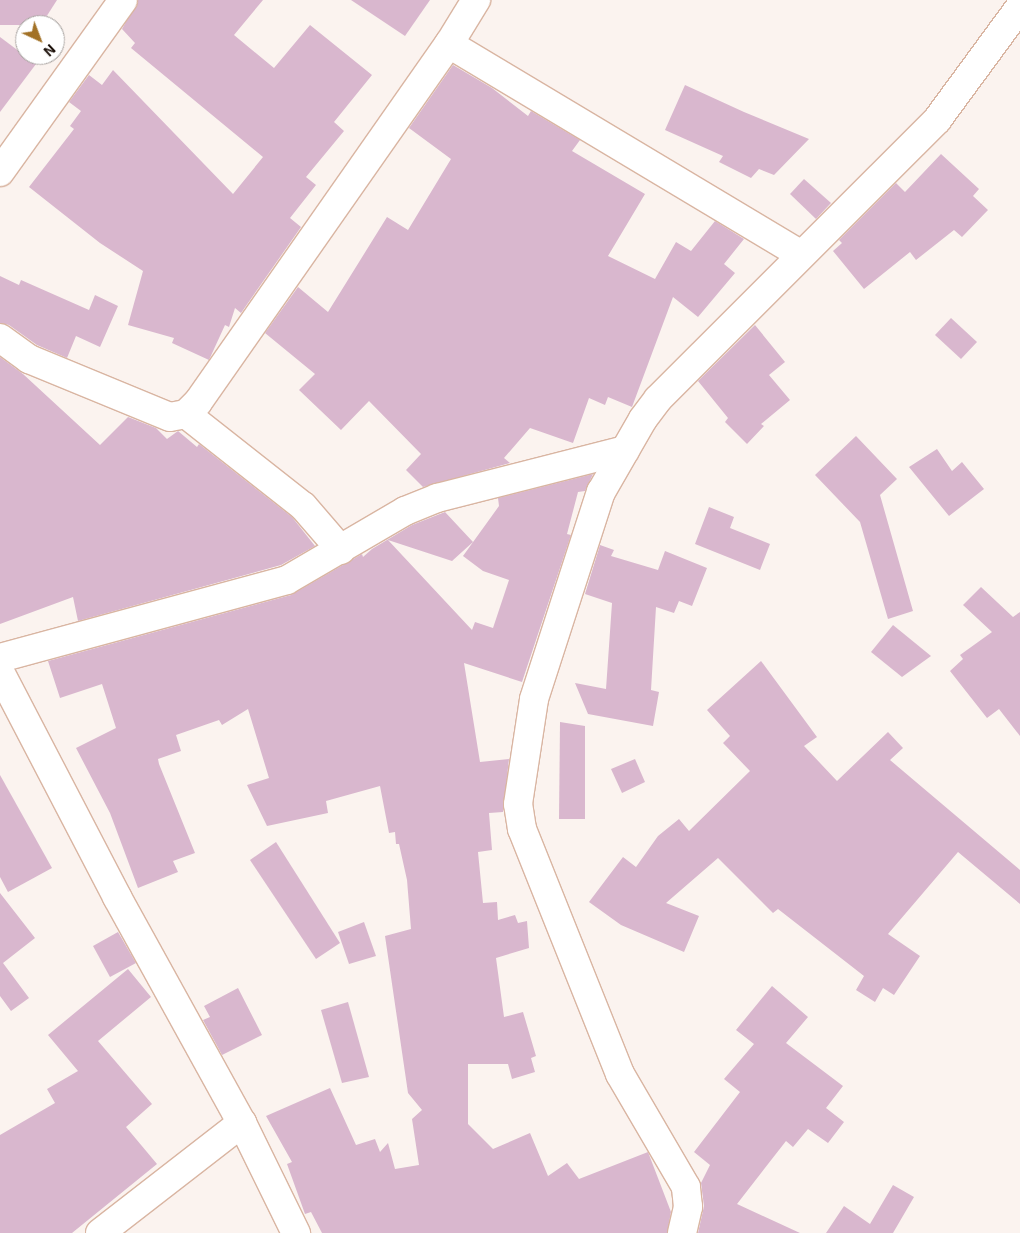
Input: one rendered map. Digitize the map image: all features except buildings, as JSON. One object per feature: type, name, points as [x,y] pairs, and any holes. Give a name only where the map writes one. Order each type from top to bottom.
[{"type":"street","points":[[0,338],[29,359],[170,417],[186,414],[198,402],[449,44],[476,0]]},
{"type":"street","points":[[0,172],[120,1]]},
{"type":"street","points":[[682,1233],[688,1207],[686,1187],[620,1074],[522,829],[518,804],[534,699],[601,492],[658,399],[800,254],[938,120],[1020,7]]},
{"type":"street","points":[[449,44],[800,254]]},
{"type":"street","points":[[186,414],[303,506],[341,550]]},
{"type":"street","points":[[0,658],[272,585],[341,550],[405,511],[437,498],[625,450]]},
{"type":"street","points":[[0,672],[117,897],[242,1123],[296,1233]]},
{"type":"street","points":[[100,1233],[242,1123]]}]
